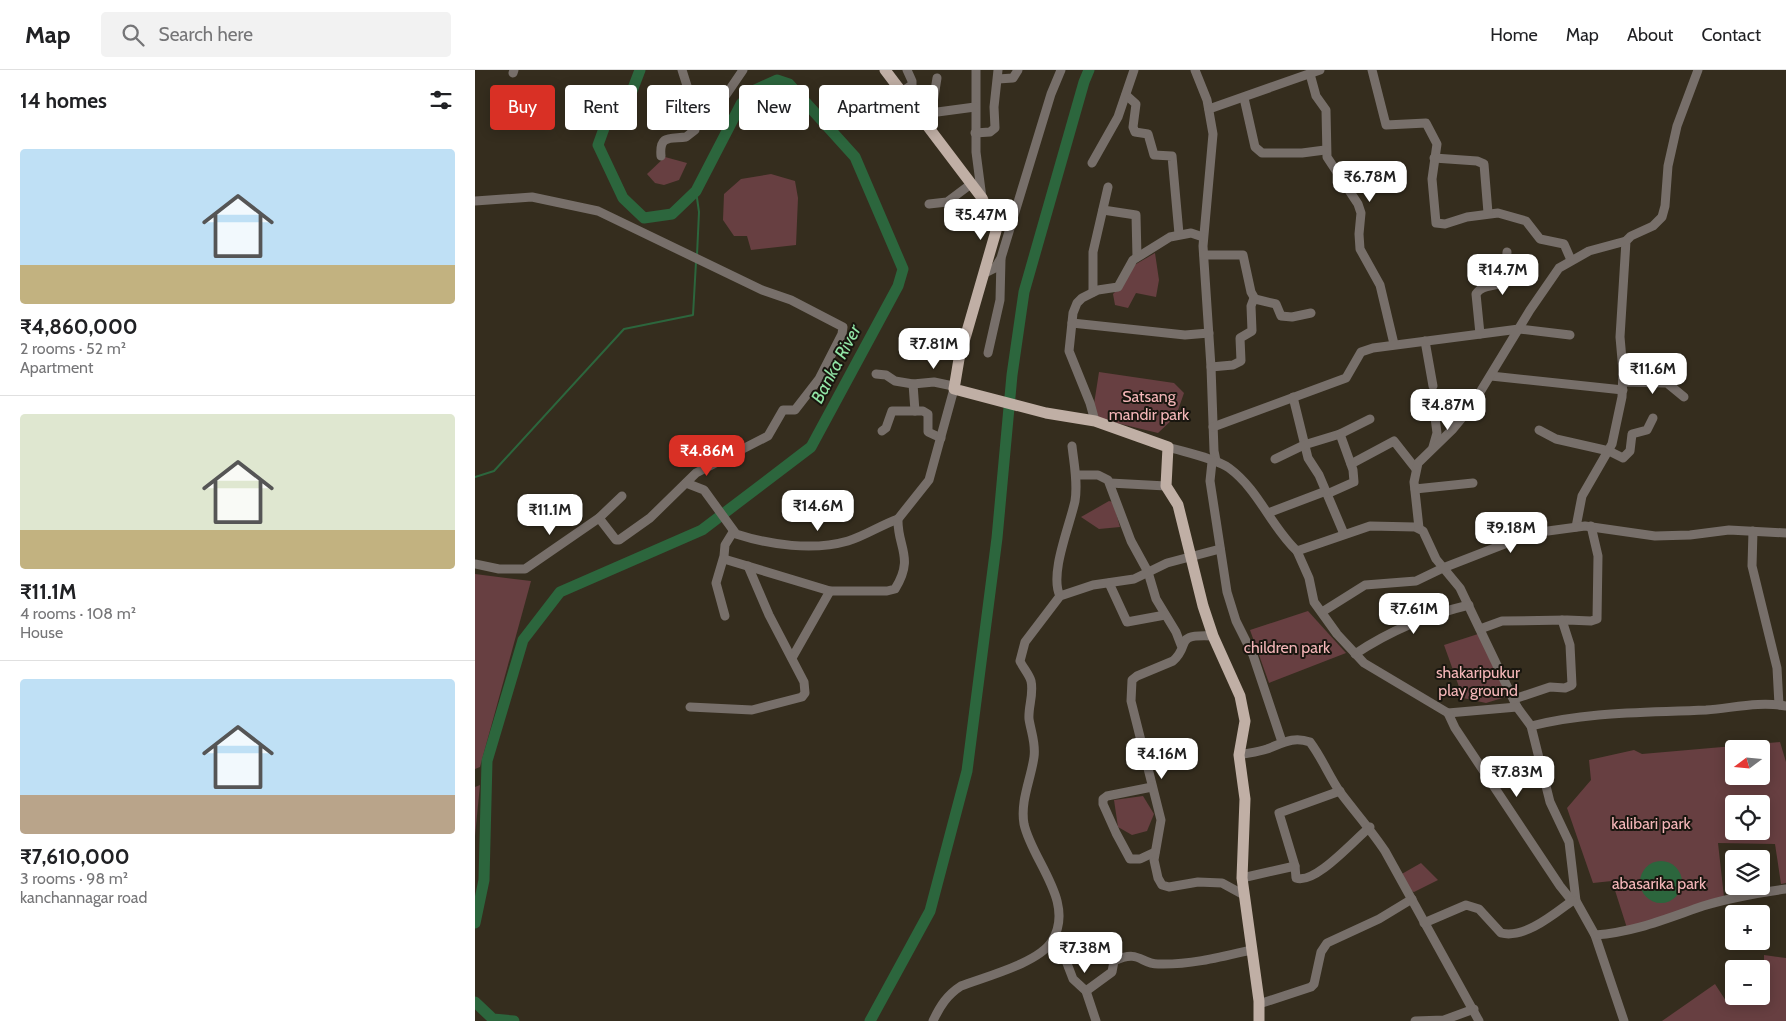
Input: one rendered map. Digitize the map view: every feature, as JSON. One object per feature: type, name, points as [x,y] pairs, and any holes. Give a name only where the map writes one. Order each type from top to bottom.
[{"type":"main road","points":[[885,70],[896,85]]},
{"type":"main road","points":[[935,130],[982,198],[996,231],[953,388],[1046,413],[1095,421],[1168,447],[1166,486],[1178,504],[1213,636],[1239,696],[1245,721],[1239,755],[1245,799],[1242,878],[1259,1004],[1259,1021]]},
{"type":"street","points":[[682,70],[686,85]]},
{"type":"street","points":[[729,90],[743,70]]},
{"type":"street","points":[[907,70],[913,81],[912,85]]},
{"type":"street","points":[[976,70],[975,133],[982,198]]},
{"type":"street","points":[[975,133],[990,132],[995,128],[994,107],[998,74],[1013,78],[1018,70]]},
{"type":"street","points":[[985,272],[995,268],[1001,258],[1051,94],[1061,70]]},
{"type":"street","points":[[1093,163],[1118,116],[1134,70]]},
{"type":"street","points":[[1195,70],[1212,118],[1213,151],[1203,238],[1211,367],[1214,461],[1210,481],[1220,549],[1232,608],[1253,656],[1282,742]]},
{"type":"street","points":[[1209,109],[1320,70]]},
{"type":"street","points":[[1372,70],[1386,125],[1419,123],[1428,125],[1430,134],[1437,144],[1432,179],[1436,223],[1445,224],[1488,213],[1498,213],[1526,220],[1540,240],[1564,244],[1571,260]]},
{"type":"street","points":[[1576,527],[1582,496],[1609,451],[1623,386],[1620,337],[1627,241],[1631,236],[1653,226],[1662,217],[1677,126],[1699,70]]},
{"type":"street","points":[[1310,74],[1317,96],[1326,110],[1325,150],[1330,164],[1338,172],[1358,204],[1361,213],[1360,249],[1380,285],[1394,344]]},
{"type":"street","points":[[935,85],[937,78]]},
{"type":"street","points":[[1126,95],[1136,104],[1135,132],[1148,134],[1154,155],[1171,156],[1179,234]]},
{"type":"street","points":[[1244,98],[1255,147],[1258,151],[1294,153],[1325,150]]},
{"type":"street","points":[[938,113],[975,107]]},
{"type":"street","points":[[661,156],[661,143],[675,136],[683,138],[695,130]]},
{"type":"street","points":[[1434,158],[1477,161],[1485,164],[1488,213]]},
{"type":"street","points":[[929,204],[947,202],[971,184]]},
{"type":"street","points":[[1093,292],[1093,252],[1108,187]]},
{"type":"street","points":[[475,201],[532,196],[590,209],[613,218],[762,290],[791,300],[840,324],[843,330],[813,388],[795,410],[783,410],[768,436],[705,468],[686,482],[649,518],[619,540],[616,540],[599,518]]},
{"type":"street","points":[[1103,210],[1136,215],[1137,257]]},
{"type":"street","points":[[1095,421],[1090,403],[1069,351],[1072,323],[1077,303],[1093,292],[1118,287],[1128,266],[1137,257],[1170,238],[1179,234],[1196,234],[1203,238]]},
{"type":"street","points":[[1574,901],[1569,842],[1549,802],[1531,726],[1516,703],[1460,588],[1436,559],[1427,538],[1419,528],[1415,489],[1416,468],[1418,463],[1453,429],[1491,376],[1559,268],[1589,251],[1627,241]]},
{"type":"street","points":[[1480,334],[1476,294],[1485,287],[1499,285],[1505,281],[1507,252]]},
{"type":"street","points":[[1204,256],[1243,254],[1254,298],[1251,306],[1252,331],[1240,338],[1241,361],[1233,365],[1211,367]]},
{"type":"street","points":[[988,353],[1000,300],[1001,258]]},
{"type":"street","points":[[1254,298],[1261,302],[1276,304],[1281,316],[1311,313]]},
{"type":"street","points":[[1072,323],[1185,335],[1209,333]]},
{"type":"street","points":[[1213,427],[1346,378],[1358,356],[1365,350],[1394,344],[1519,329],[1570,335]]},
{"type":"street","points":[[1425,340],[1433,386]]},
{"type":"street","points":[[686,482],[704,490],[731,532],[775,543],[825,544],[848,541],[899,524],[929,480],[953,388],[934,382],[913,384],[895,381],[886,376],[876,374]]},
{"type":"street","points":[[1491,376],[1623,386],[1667,382],[1684,397]]},
{"type":"street","points":[[913,384],[915,411]]},
{"type":"street","points":[[1293,397],[1308,458],[1327,492],[1344,534]]},
{"type":"street","points":[[1433,448],[1437,433],[1434,410]]},
{"type":"street","points":[[882,431],[887,428],[893,411],[915,411],[928,414],[928,432],[941,438]]},
{"type":"street","points":[[1275,458],[1304,445],[1340,434],[1371,418]]},
{"type":"street","points":[[1539,430],[1556,439],[1609,451],[1619,458],[1626,457],[1630,451],[1632,434],[1647,430],[1653,418]]},
{"type":"street","points":[[1268,514],[1353,484],[1351,464],[1340,434]]},
{"type":"street","points":[[1351,464],[1394,441],[1416,468]]},
{"type":"street","points":[[1060,596],[1056,583],[1075,500],[1076,475],[1072,446]]},
{"type":"street","points":[[1168,447],[1214,461],[1229,468],[1297,551],[1309,578],[1312,596],[1355,654],[1364,663],[1448,713],[1459,734],[1560,886],[1574,901],[1595,935],[1624,1021]]},
{"type":"street","points":[[1076,475],[1104,476],[1110,483],[1113,497],[1131,541],[1148,572],[1156,599],[1176,632],[1181,645]]},
{"type":"street","points":[[1110,483],[1166,486]]},
{"type":"street","points":[[1415,489],[1473,483]]},
{"type":"street","points":[[475,564],[499,569],[521,570],[599,518],[622,496]]},
{"type":"street","points":[[724,559],[830,590],[887,591],[895,589],[905,562],[904,546],[899,524]]},
{"type":"street","points":[[1297,551],[1370,526],[1419,528]]},
{"type":"street","points":[[1479,629],[1502,621],[1591,621],[1597,619],[1598,556],[1591,526]]},
{"type":"street","points":[[1322,612],[1365,585],[1416,581],[1521,536],[1591,526],[1655,536],[1689,535],[1729,530],[1786,533]]},
{"type":"street","points":[[1531,726],[1593,714],[1783,706],[1777,668],[1752,566],[1753,531]]},
{"type":"street","points":[[725,616],[716,583],[724,559],[725,545],[731,532]]},
{"type":"street","points":[[933,1021],[947,997],[957,989],[1026,961],[1052,942],[1058,916],[1057,904],[1052,886],[1023,818],[1023,806],[1034,756],[1034,744],[1029,720],[1031,680],[1023,667],[1020,656],[1025,642],[1060,596],[1109,583],[1134,579],[1167,563],[1220,549]]},
{"type":"street","points":[[690,707],[752,710],[801,697],[805,693],[805,687],[792,658],[769,615],[748,566]]},
{"type":"street","points":[[1109,583],[1127,622],[1165,615]]},
{"type":"street","points":[[792,658],[830,590]]},
{"type":"street","points":[[1355,654],[1392,631],[1441,612],[1469,605]]},
{"type":"street","points":[[1448,713],[1516,703],[1550,687],[1565,688],[1572,685],[1570,645],[1562,620]]},
{"type":"street","points":[[1213,636],[1189,637],[1181,645],[1177,657],[1173,661],[1132,680],[1131,701],[1161,820],[1155,852],[1156,871],[1162,885],[1169,887],[1212,881],[1232,887],[1244,895]]},
{"type":"street","points":[[1239,755],[1267,749],[1282,742],[1296,739],[1310,742],[1325,763],[1340,792],[1370,827],[1474,1009],[1479,1021]]},
{"type":"street","points":[[1152,787],[1107,796],[1103,799],[1103,804],[1116,833],[1131,859],[1140,859],[1155,852]]},
{"type":"street","points":[[1340,792],[1279,814],[1295,866],[1296,878],[1309,878],[1316,875],[1370,827]]},
{"type":"street","points":[[1242,878],[1295,866]]},
{"type":"street","points":[[1595,935],[1617,934],[1649,926],[1715,903],[1786,889]]},
{"type":"street","points":[[1259,1004],[1311,987],[1314,984],[1321,952],[1327,943],[1379,919],[1412,899]]},
{"type":"street","points":[[1424,923],[1466,905],[1479,909],[1501,933],[1512,934],[1550,917],[1574,901]]},
{"type":"street","points":[[1052,942],[1063,953],[1073,979],[1086,991],[1095,1021]]},
{"type":"street","points":[[1086,991],[1112,972],[1114,961],[1126,957],[1139,957],[1152,964],[1174,964],[1251,950]]},
{"type":"street","points":[[1415,1021],[1444,1020],[1474,1009]]},
{"type":"green space","points":[[665,157],[687,163],[679,180],[664,185],[655,183],[647,174]]},
{"type":"green space","points":[[771,174],[795,181],[798,198],[796,245],[751,250],[747,236],[734,236],[723,220],[724,194],[741,179]]},
{"type":"green space","points":[[1155,253],[1159,280],[1156,297],[1136,293],[1128,308],[1115,305],[1113,294],[1121,286],[1131,267]]},
{"type":"green space","name":"Satsang mandir park","points":[[1099,372],[1174,383],[1184,393],[1176,416],[1158,433],[1092,417]]},
{"type":"green space","points":[[1109,501],[1113,502],[1120,527],[1099,529],[1081,517]]},
{"type":"green space","points":[[475,574],[531,581],[480,767],[475,769]]},
{"type":"green space","name":"children park","points":[[1308,611],[1346,653],[1269,683],[1250,630]]},
{"type":"green space","name":"shakaripukur play ground","points":[[1478,634],[1509,696],[1486,703],[1463,698],[1444,645]]},
{"type":"green space","name":"kalibari park","points":[[1780,742],[1786,762],[1786,883],[1781,884],[1775,844],[1718,843],[1724,897],[1627,928],[1612,881],[1593,883],[1567,808],[1591,780],[1589,760],[1634,750],[1642,754],[1725,747],[1725,785],[1770,785],[1770,743]]},
{"type":"green space","points":[[480,785],[475,836],[475,787]]},
{"type":"green space","points":[[1143,796],[1154,814],[1147,831],[1132,835],[1118,827],[1114,800]]},
{"type":"green space","points":[[1421,863],[1438,880],[1414,892],[1408,890],[1400,875]]},
{"type":"green space","points":[[1764,955],[1786,958],[1786,1021],[1662,1021],[1715,984],[1725,999],[1725,1005],[1770,1005],[1770,960],[1764,960]]},
{"type":"shaded area","points":[[1661,861],[1676,867],[1682,882],[1676,897],[1661,903],[1646,897],[1640,882],[1646,867]]},
{"type":"waterway","name":"Banka River","points":[[475,923],[484,880],[487,761],[523,640],[560,592],[702,530],[811,447],[898,286],[903,269],[855,157],[789,84],[777,80],[755,90],[741,104],[696,191],[672,214],[644,218],[623,198],[598,145],[607,120],[627,104],[640,70]]},
{"type":"waterway","points":[[870,1021],[930,911],[967,771],[997,538],[1012,375],[1024,292],[1089,70]]},
{"type":"waterway","points":[[696,191],[699,212],[697,255]]},
{"type":"waterway","points":[[475,477],[494,471],[624,329],[693,315],[696,262]]},
{"type":"waterway","name":"Banka River","points":[[475,1002],[493,1019],[514,1021]]},
{"type":"park label","name":"abasarika park","points":[[1659,883]]}]
